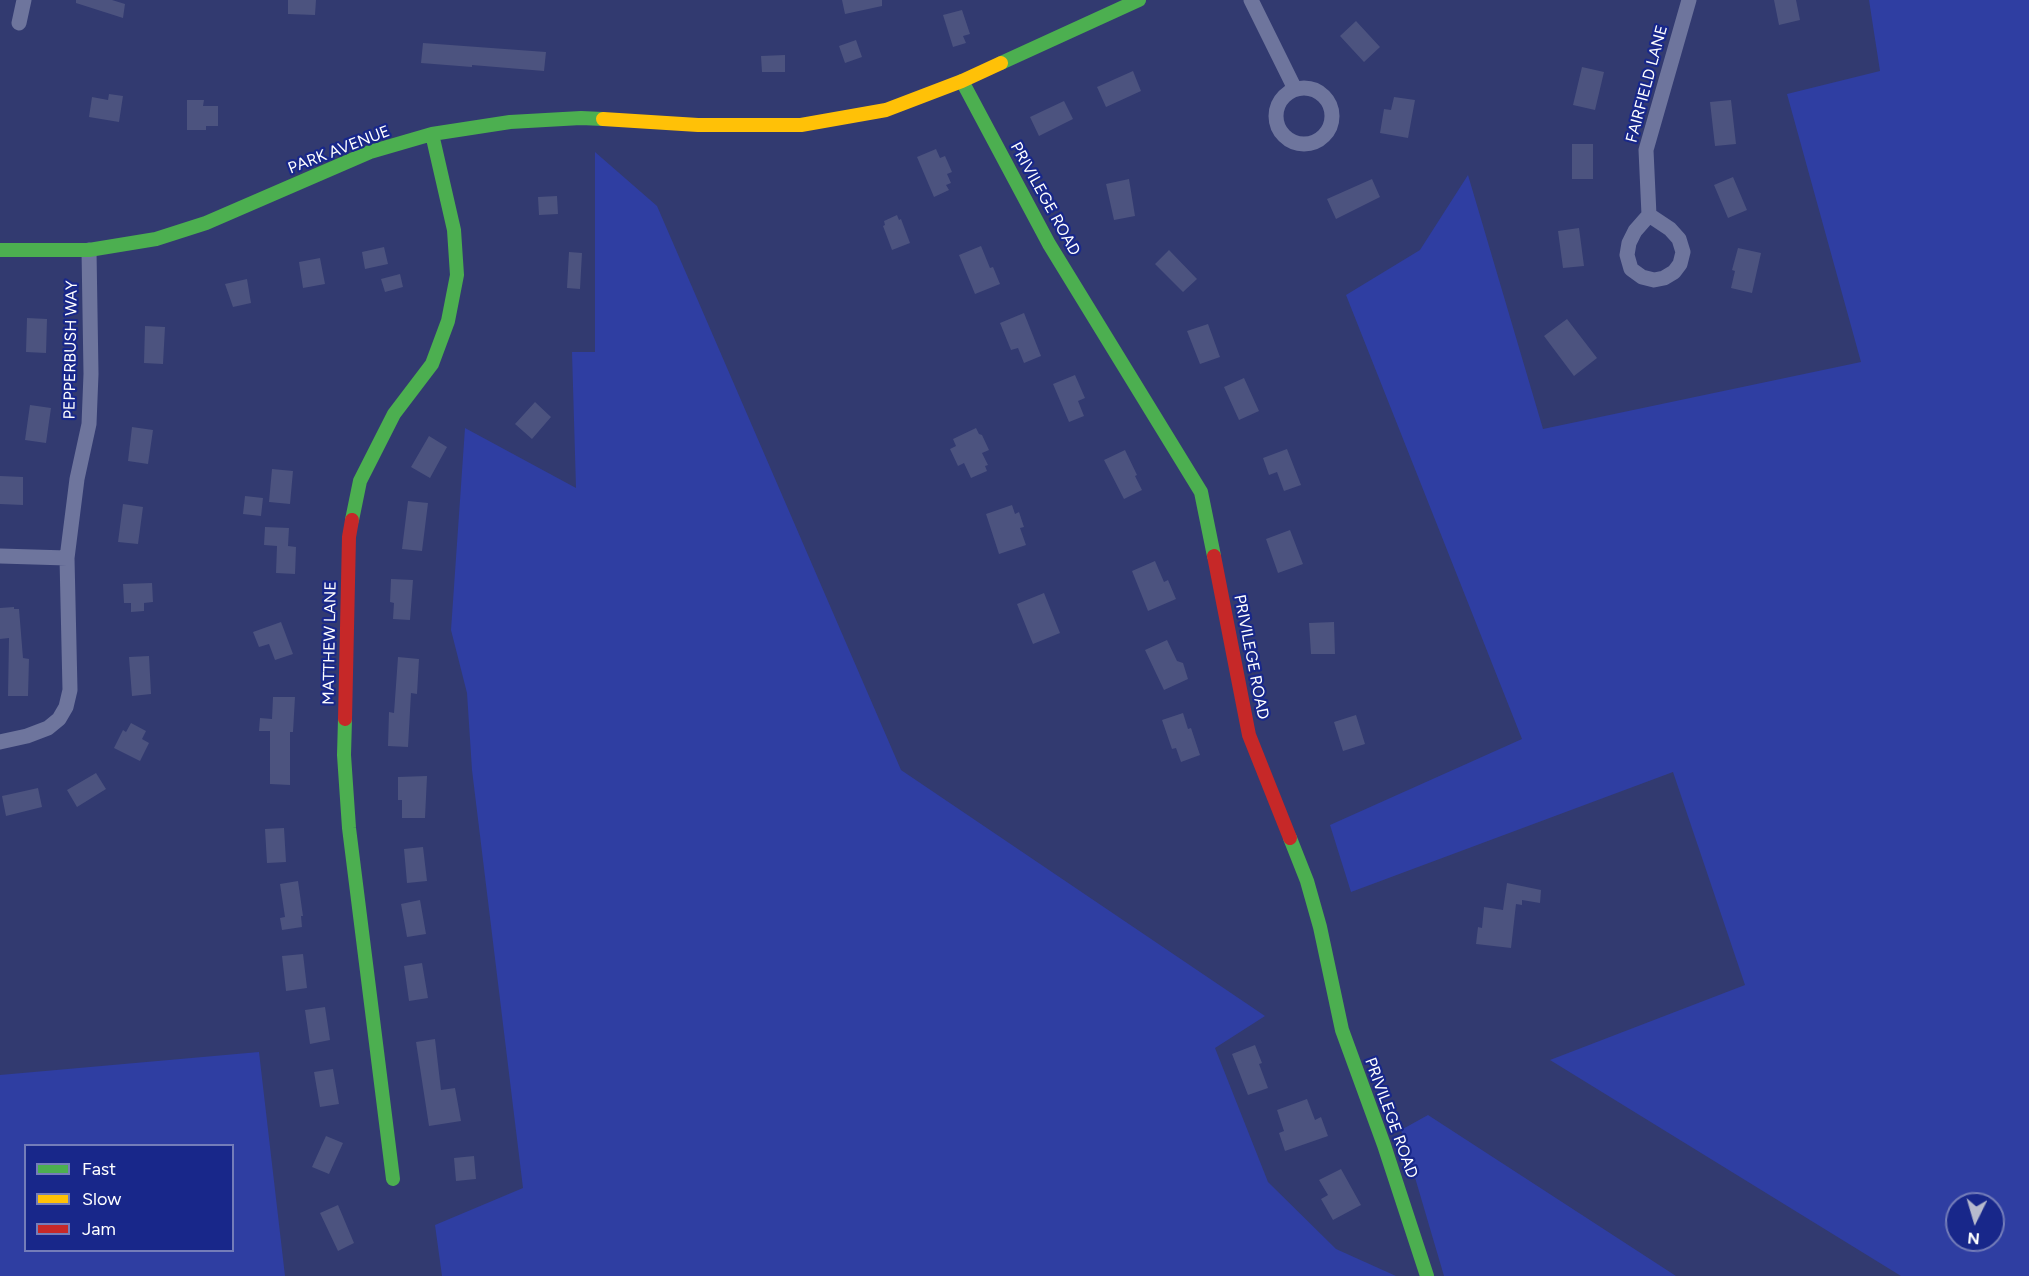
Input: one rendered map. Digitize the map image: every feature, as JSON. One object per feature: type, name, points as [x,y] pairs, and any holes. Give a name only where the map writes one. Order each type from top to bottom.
[{"type":"street","points":[[19,23],[24,0]]},
{"type":"street","name":"PARK AVENUE","points":[[0,250],[89,250],[156,239],[206,223],[370,152],[432,134],[510,122],[580,118],[698,125],[801,125],[886,110],[962,81],[1139,0]]},
{"type":"street","points":[[1251,0],[1295,89]]},
{"type":"street","name":"FAIRFIELD LANE","points":[[1649,215],[1646,150],[1689,0]]},
{"type":"street","name":"PRIVILEGE ROAD","points":[[962,81],[1049,244],[1201,492],[1249,735],[1307,881],[1320,927],[1342,1030],[1427,1276]]},
{"type":"street","name":"MATTHEW LANE","points":[[393,1179],[348,818],[344,755],[349,537],[360,481],[394,414],[432,364],[448,321],[457,275],[454,230],[432,134]]},
{"type":"street","name":"PEPPERBUSH WAY","points":[[0,742],[48,728],[59,719],[66,707],[70,690],[67,558],[77,479],[89,424],[91,375],[89,250]]},
{"type":"street","points":[[0,556],[67,558]]},
{"type":"shaded area","points":[[1869,0],[2029,0],[2029,1276],[1901,1276],[1550,1060],[1745,985],[1673,772],[1351,892],[1330,825],[1522,739],[1346,295],[1420,250],[1468,175],[1543,429],[1861,362],[1787,94],[1880,71]]},
{"type":"shaded area","points":[[595,152],[657,206],[901,770],[1265,1016],[1215,1048],[1268,1182],[1336,1249],[1396,1276],[442,1276],[435,1225],[523,1188],[472,770],[467,693],[451,630],[465,428],[576,488],[572,352],[595,352]]},
{"type":"shaded area","points":[[259,1052],[285,1276],[0,1276],[0,1075]]},
{"type":"shaded area","points":[[1428,1115],[1676,1276],[1444,1276],[1401,1130]]},
{"type":"building","points":[[76,0],[112,0],[125,4],[123,18],[76,3]]},
{"type":"building","points":[[288,0],[316,0],[315,15],[288,14]]},
{"type":"building","points":[[842,0],[882,0],[882,6],[845,14]]},
{"type":"building","points":[[1774,0],[1796,0],[1800,20],[1779,25]]},
{"type":"building","points":[[962,10],[970,34],[963,36],[966,43],[953,47],[943,15]]},
{"type":"building","points":[[1356,21],[1380,47],[1364,62],[1340,36]]},
{"type":"building","points":[[856,40],[862,57],[845,63],[839,46]]},
{"type":"building","points":[[423,43],[546,52],[544,71],[421,63]]},
{"type":"building","points":[[785,55],[785,72],[762,72],[761,56]]},
{"type":"building","points":[[1582,67],[1604,72],[1595,110],[1573,105]]},
{"type":"building","points":[[1133,71],[1141,91],[1106,107],[1097,87]]},
{"type":"building","points":[[109,94],[123,96],[119,122],[89,117],[92,97],[108,100]]},
{"type":"building","points":[[1394,97],[1415,100],[1408,138],[1380,133],[1384,109],[1391,110]]},
{"type":"building","points":[[187,100],[204,100],[203,106],[218,106],[218,126],[206,126],[206,130],[187,130]]},
{"type":"building","points":[[1731,100],[1736,144],[1715,146],[1710,102]]},
{"type":"building","points":[[1064,101],[1073,119],[1039,136],[1030,117]]},
{"type":"building","points":[[1572,144],[1593,144],[1593,179],[1572,179]]},
{"type":"building","points":[[936,149],[940,158],[945,156],[952,172],[947,174],[951,183],[946,185],[949,190],[934,197],[917,157]]},
{"type":"building","points":[[1733,177],[1747,210],[1728,218],[1714,185]]},
{"type":"building","points":[[1129,179],[1135,216],[1114,220],[1106,184]]},
{"type":"building","points":[[1372,179],[1380,197],[1336,219],[1327,199]]},
{"type":"building","points":[[557,196],[558,214],[539,215],[538,197]]},
{"type":"building","points":[[897,215],[899,220],[901,219],[910,243],[892,250],[883,226],[884,221]]},
{"type":"building","points":[[1579,228],[1584,266],[1563,268],[1558,231]]},
{"type":"building","points":[[981,246],[1000,284],[975,294],[959,255]]},
{"type":"building","points":[[384,247],[388,264],[365,269],[362,252]]},
{"type":"building","points":[[1738,248],[1761,253],[1752,293],[1731,288],[1735,271],[1732,270]]},
{"type":"building","points":[[1169,250],[1197,279],[1183,292],[1155,264]]},
{"type":"building","points":[[569,252],[582,253],[580,289],[567,288]]},
{"type":"building","points":[[320,258],[325,284],[303,288],[299,262]]},
{"type":"building","points":[[400,274],[403,287],[385,292],[381,279]]},
{"type":"building","points":[[247,279],[251,303],[233,307],[225,284]]},
{"type":"building","points":[[1024,313],[1041,356],[1024,363],[1018,348],[1011,350],[1000,323]]},
{"type":"building","points":[[27,318],[47,319],[46,353],[26,352]]},
{"type":"building","points":[[1567,319],[1597,358],[1574,376],[1544,336]]},
{"type":"building","points":[[1208,324],[1220,357],[1200,364],[1187,331]]},
{"type":"building","points":[[145,326],[165,327],[163,364],[144,363]]},
{"type":"building","points":[[1075,375],[1085,398],[1078,401],[1084,416],[1069,422],[1053,384]]},
{"type":"building","points":[[1244,378],[1259,411],[1239,420],[1224,387]]},
{"type":"building","points":[[535,402],[551,417],[532,439],[515,424]]},
{"type":"building","points":[[30,405],[51,408],[46,443],[25,440]]},
{"type":"building","points":[[132,427],[153,430],[148,464],[128,461]]},
{"type":"building","points":[[976,428],[989,450],[982,453],[988,465],[985,466],[987,471],[971,478],[964,463],[958,466],[950,449],[956,446],[953,439]]},
{"type":"building","points":[[429,436],[447,447],[430,478],[411,467]]},
{"type":"building","points":[[1287,449],[1301,485],[1284,491],[1277,472],[1269,475],[1263,458]]},
{"type":"building","points":[[1125,450],[1142,490],[1124,499],[1104,460]]},
{"type":"building","points":[[272,469],[293,471],[290,504],[269,502]]},
{"type":"building","points":[[0,476],[23,477],[23,505],[0,504]]},
{"type":"building","points":[[245,496],[263,498],[261,516],[243,514]]},
{"type":"building","points":[[408,501],[428,503],[422,551],[402,549]]},
{"type":"building","points":[[123,504],[143,507],[138,544],[118,542]]},
{"type":"building","points":[[1012,505],[1015,514],[1019,512],[1024,527],[1020,528],[1026,545],[999,554],[986,514]]},
{"type":"building","points":[[265,527],[289,528],[288,546],[296,547],[295,574],[276,573],[277,546],[264,545]]},
{"type":"building","points":[[1290,530],[1303,564],[1278,573],[1266,539]]},
{"type":"building","points":[[1155,561],[1164,582],[1168,580],[1176,599],[1148,611],[1132,571]]},
{"type":"building","points":[[391,579],[413,580],[410,620],[393,619],[394,603],[390,602]]},
{"type":"building","points":[[152,583],[153,602],[144,603],[144,611],[131,612],[131,603],[124,603],[123,584]]},
{"type":"building","points":[[1044,593],[1060,633],[1033,644],[1017,604]]},
{"type":"building","points":[[14,607],[14,609],[19,609],[23,658],[29,659],[28,696],[8,696],[9,638],[0,639],[0,608]]},
{"type":"building","points":[[281,622],[293,654],[275,660],[269,644],[259,647],[253,632]]},
{"type":"building","points":[[1334,622],[1335,654],[1311,654],[1309,623]]},
{"type":"building","points":[[1167,640],[1177,661],[1183,663],[1188,679],[1164,690],[1145,650]]},
{"type":"building","points":[[149,656],[151,694],[132,696],[129,657]]},
{"type":"building","points":[[398,657],[419,659],[417,694],[411,693],[408,747],[388,746],[389,712],[394,713]]},
{"type":"building","points":[[273,697],[295,697],[293,732],[290,732],[290,785],[270,784],[270,731],[259,731],[260,718],[272,719]]},
{"type":"building","points":[[1183,713],[1200,755],[1181,762],[1176,748],[1172,749],[1162,720]]},
{"type":"building","points":[[1356,715],[1365,744],[1343,751],[1334,722]]},
{"type":"building","points":[[131,723],[146,731],[142,739],[149,743],[140,761],[114,748],[123,730],[126,732]]},
{"type":"building","points":[[96,773],[106,789],[77,807],[67,790]]},
{"type":"building","points":[[427,776],[425,818],[402,818],[402,800],[398,800],[398,777]]},
{"type":"building","points":[[38,788],[42,807],[6,816],[2,796]]},
{"type":"building","points":[[284,828],[286,862],[267,863],[265,829]]},
{"type":"building","points":[[423,847],[427,881],[407,883],[404,849]]},
{"type":"building","points":[[298,881],[303,916],[301,916],[302,927],[282,930],[280,918],[285,917],[280,884]]},
{"type":"building","points":[[1507,883],[1541,890],[1540,903],[1522,900],[1522,905],[1516,904],[1511,948],[1476,944],[1478,927],[1482,928],[1484,907],[1503,910]]},
{"type":"building","points":[[420,900],[426,934],[407,937],[401,904]]},
{"type":"building","points":[[303,954],[307,988],[286,991],[282,956]]},
{"type":"building","points":[[422,963],[428,998],[409,1001],[404,966]]},
{"type":"building","points":[[325,1007],[330,1040],[310,1044],[305,1010]]},
{"type":"building","points":[[435,1039],[441,1090],[455,1088],[461,1121],[429,1126],[416,1042]]},
{"type":"building","points":[[1255,1045],[1268,1088],[1248,1095],[1232,1054]]},
{"type":"building","points":[[333,1069],[339,1104],[320,1107],[314,1072]]},
{"type":"building","points":[[1307,1099],[1315,1120],[1321,1117],[1328,1136],[1285,1151],[1279,1133],[1284,1131],[1277,1110]]},
{"type":"building","points":[[326,1136],[343,1143],[329,1174],[312,1167]]},
{"type":"building","points":[[474,1156],[476,1179],[456,1181],[454,1158]]},
{"type":"building","points":[[1341,1169],[1361,1205],[1333,1220],[1321,1199],[1328,1195],[1319,1180]]},
{"type":"building","points":[[338,1205],[354,1243],[338,1251],[320,1213]]},
{"type":"traffic: fast","points":[[1001,63],[1139,0]]},
{"type":"traffic: fast","points":[[962,81],[1049,244],[1201,492],[1214,556]]},
{"type":"traffic: fast","points":[[0,250],[89,250],[156,239],[206,223],[370,152],[432,134],[510,122],[603,119]]},
{"type":"traffic: fast","points":[[352,520],[360,481],[394,414],[432,364],[448,321],[457,275],[454,230],[432,134]]},
{"type":"traffic: fast","points":[[345,719],[344,755],[349,828],[393,1179]]},
{"type":"traffic: fast","points":[[1290,838],[1307,881],[1320,927],[1342,1030],[1384,1145],[1427,1276]]},
{"type":"traffic: slow","points":[[603,119],[698,125],[801,125],[886,110],[962,81],[1001,63]]},
{"type":"traffic: jam","points":[[345,719],[349,537],[352,520]]},
{"type":"traffic: jam","points":[[1214,556],[1249,735],[1290,838]]}]
